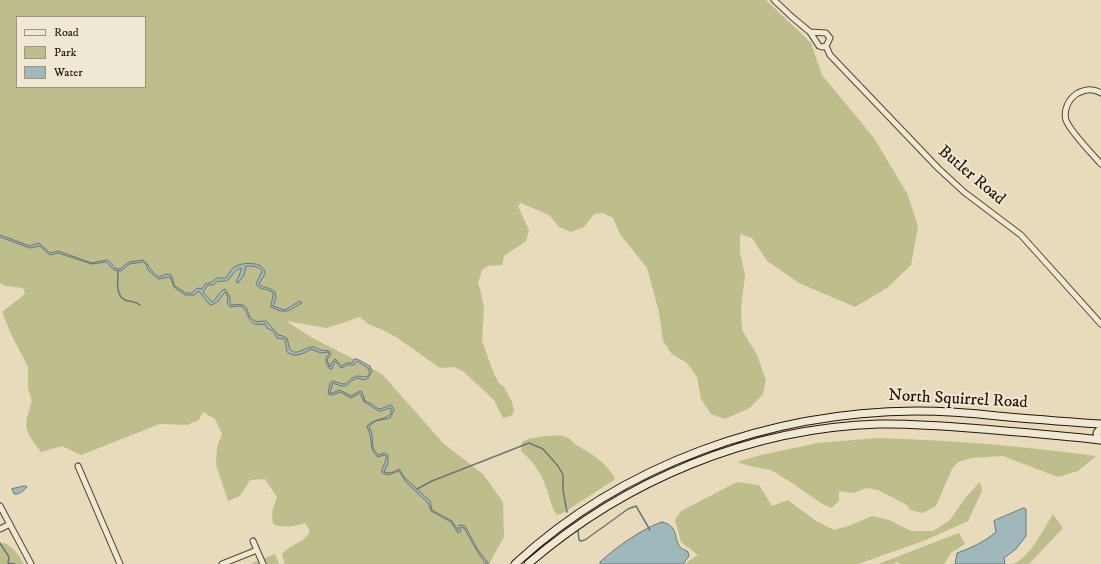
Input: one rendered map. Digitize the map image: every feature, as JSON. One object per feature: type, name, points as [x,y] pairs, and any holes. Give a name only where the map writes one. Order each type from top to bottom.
[{"type":"main road","name":"North Squirrel Road","points":[[515,564],[546,537],[573,518],[634,480],[695,453],[743,436],[774,428],[843,415],[918,411],[956,412],[1101,424]]},
{"type":"main road","name":"North Squirrel Road","points":[[528,564],[553,543],[585,520],[645,485],[673,471],[710,456],[784,436],[860,425],[920,424],[1100,440]]},
{"type":"main road","points":[[1100,440],[1097,433],[1101,428]]},
{"type":"street","name":"Butler Road","points":[[774,0],[810,32],[819,46],[826,46]]},
{"type":"street","name":"Butler Road","points":[[810,32],[826,33],[830,38],[826,46]]},
{"type":"street","name":"Butler Road","points":[[826,46],[830,55],[925,155],[964,192],[1021,235],[1101,324]]},
{"type":"street","points":[[1101,93],[1096,90],[1087,89],[1076,94],[1068,102],[1065,111],[1066,120],[1071,129],[1101,164]]},
{"type":"street","points":[[78,466],[120,564]]},
{"type":"street","points":[[0,506],[31,564]]},
{"type":"street","points":[[0,529],[10,524]]},
{"type":"street","points":[[254,541],[262,564]]},
{"type":"street","points":[[222,564],[257,550]]},
{"type":"green space","points":[[0,0],[766,0],[811,43],[822,75],[874,138],[908,195],[918,227],[911,265],[887,288],[855,307],[799,283],[767,261],[752,238],[740,234],[740,253],[745,275],[741,308],[742,330],[757,355],[766,380],[763,394],[750,408],[725,419],[711,414],[701,399],[697,377],[687,363],[672,354],[663,341],[659,312],[647,268],[620,234],[613,218],[603,213],[594,214],[584,227],[571,232],[559,227],[549,215],[521,203],[518,206],[529,230],[526,241],[504,256],[502,265],[488,266],[482,270],[478,283],[484,308],[482,341],[494,374],[499,383],[504,387],[512,402],[514,411],[511,416],[503,418],[494,400],[464,372],[454,367],[440,368],[396,337],[368,324],[360,317],[327,328],[286,321],[311,337],[382,374],[444,444],[483,474],[503,502],[504,537],[489,564],[285,564],[282,554],[305,538],[310,531],[305,523],[289,526],[273,524],[272,512],[277,497],[265,479],[250,480],[240,496],[228,501],[216,465],[217,447],[222,434],[215,419],[203,412],[199,420],[187,425],[160,424],[81,455],[62,446],[41,452],[31,439],[26,423],[32,401],[28,389],[28,367],[11,334],[2,312],[25,294],[23,288],[6,286],[0,283]]},
{"type":"green space","points":[[544,436],[559,436],[569,439],[603,463],[615,478],[614,480],[563,513],[557,515],[554,511],[539,471],[521,451],[522,442],[528,439]]},
{"type":"green space","points":[[877,438],[987,444],[1096,456],[1078,471],[1058,477],[1003,456],[972,458],[958,462],[952,469],[936,506],[923,513],[910,510],[907,505],[878,490],[866,488],[854,493],[839,491],[839,501],[831,508],[771,470],[737,462],[761,455],[818,443]]},
{"type":"green space","points":[[737,482],[759,485],[772,506],[788,500],[816,521],[834,530],[872,516],[889,520],[911,531],[933,531],[950,520],[965,498],[980,482],[982,491],[968,521],[926,540],[858,564],[684,564],[698,555],[681,542],[675,520],[681,511]]},
{"type":"green space","points":[[1053,514],[1063,528],[1029,564],[1012,564],[1018,561],[1030,550]]},
{"type":"green space","points":[[959,533],[965,544],[951,553],[944,564],[900,564],[897,562],[893,564],[878,564]]},
{"type":"green space","points":[[4,543],[18,554],[24,564],[0,564],[0,544]]},
{"type":"green space","points":[[275,554],[279,564],[250,564]]},
{"type":"water","points":[[0,235],[30,246],[38,243],[50,253],[58,251],[92,263],[106,260],[109,261],[115,268],[120,269],[129,262],[143,260],[156,275],[171,275],[175,286],[186,293],[192,293],[197,288],[202,289],[205,284],[212,282],[217,278],[226,278],[231,270],[238,265],[250,263],[261,266],[265,271],[265,274],[259,284],[275,292],[276,298],[273,306],[285,310],[300,301],[302,303],[287,311],[281,311],[271,307],[273,293],[269,290],[260,288],[256,284],[262,271],[253,266],[246,266],[244,275],[238,283],[236,282],[241,268],[234,272],[227,281],[218,281],[213,285],[208,285],[203,292],[212,302],[221,291],[225,289],[230,297],[231,305],[243,305],[246,307],[250,317],[253,320],[258,322],[266,321],[278,335],[287,338],[290,350],[293,352],[314,347],[330,352],[331,354],[327,360],[330,367],[335,359],[342,366],[346,363],[352,363],[354,359],[357,359],[370,366],[372,371],[368,378],[364,380],[357,378],[345,386],[333,383],[330,393],[340,390],[351,396],[360,391],[362,392],[365,401],[379,409],[390,405],[392,406],[394,410],[390,418],[376,421],[369,426],[372,434],[373,448],[378,455],[384,453],[388,455],[388,463],[384,472],[391,473],[399,469],[405,478],[430,501],[432,510],[452,521],[458,530],[459,525],[465,526],[478,550],[489,564],[486,564],[464,528],[461,527],[460,532],[458,533],[451,522],[431,511],[428,503],[406,482],[399,471],[388,475],[382,473],[386,456],[384,455],[378,457],[375,455],[372,447],[367,426],[370,423],[389,415],[391,413],[391,408],[379,411],[364,402],[360,393],[351,398],[340,392],[332,395],[328,394],[330,383],[333,381],[344,384],[356,376],[368,376],[369,369],[357,361],[354,365],[347,365],[342,368],[335,361],[332,369],[330,369],[326,361],[326,357],[329,354],[328,352],[321,353],[311,349],[299,355],[290,354],[287,352],[285,339],[277,338],[273,331],[267,328],[265,324],[259,325],[252,323],[243,307],[230,307],[227,302],[228,297],[225,292],[218,301],[212,305],[209,304],[199,291],[194,295],[185,295],[174,287],[170,277],[158,279],[148,270],[146,264],[143,262],[129,264],[121,271],[114,270],[106,262],[92,264],[58,253],[50,255],[40,246],[30,248],[0,237]]},
{"type":"water","points":[[25,486],[27,487],[23,491],[14,494],[12,489]]},
{"type":"water","points":[[1024,508],[1026,509],[1026,536],[1016,549],[1004,558],[1005,564],[955,564],[957,553],[987,539],[996,532],[994,521]]},
{"type":"water","points":[[662,522],[671,526],[675,532],[680,547],[688,552],[689,556],[683,564],[600,564],[600,562],[621,545],[646,529]]},
{"type":"waterway","points":[[118,271],[118,291],[120,295],[125,300],[135,302],[140,305]]},
{"type":"waterway","points":[[417,489],[432,481],[529,443],[543,449],[558,466],[563,475],[563,490],[567,512]]},
{"type":"waterway","points":[[578,530],[579,540],[585,540],[628,509],[636,506],[650,530]]},
{"type":"waterway","points":[[0,543],[9,557],[8,563],[15,564]]}]
